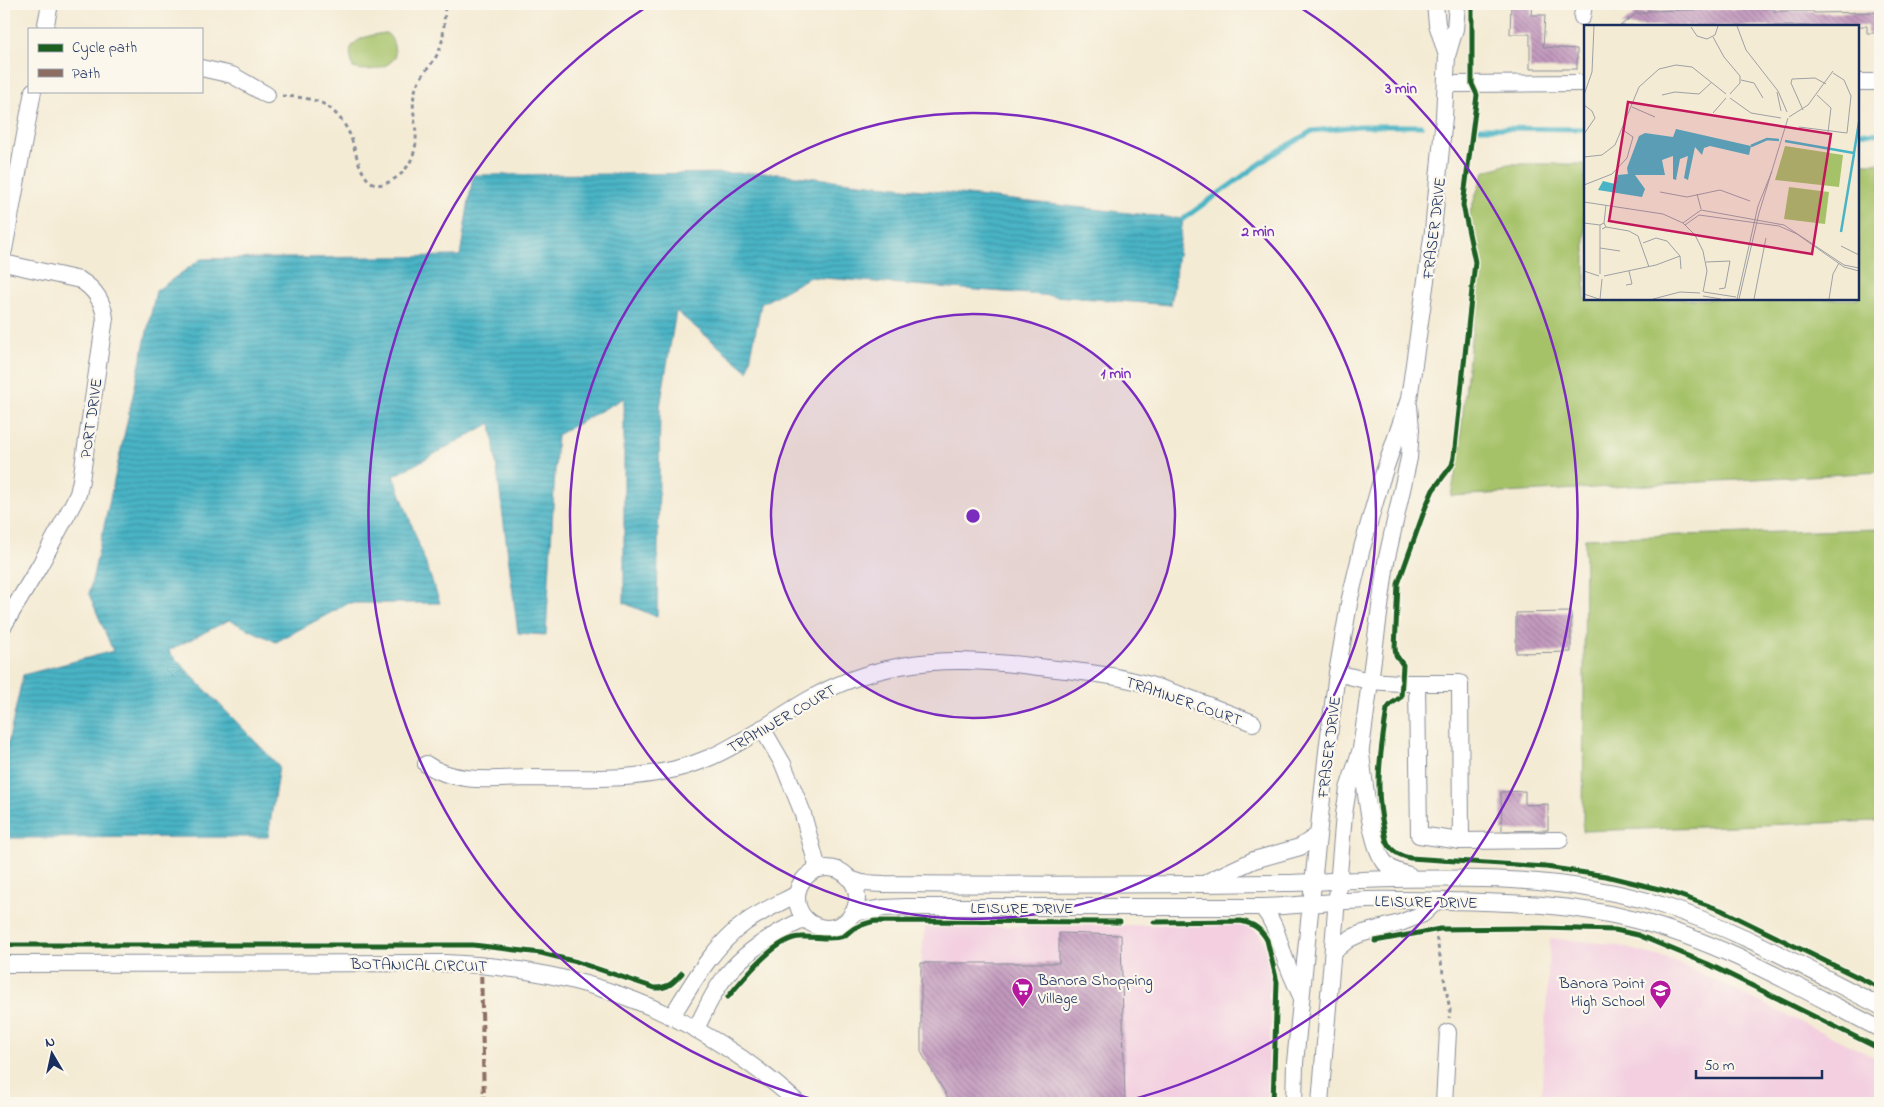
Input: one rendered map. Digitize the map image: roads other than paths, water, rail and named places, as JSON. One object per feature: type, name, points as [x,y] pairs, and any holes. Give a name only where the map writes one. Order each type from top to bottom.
[{"type":"street","points":[[45,28],[50,4]]},
{"type":"street","name":"FRASER DRIVE","points":[[1435,4],[1437,24],[1447,56]]},
{"type":"street","name":"FRASER DRIVE","points":[[1294,1103],[1295,1063],[1301,996],[1337,673],[1350,598],[1362,548],[1380,481],[1409,399],[1436,214],[1447,84],[1447,56],[1455,29],[1457,4]]},
{"type":"street","points":[[202,68],[232,75],[267,95]]},
{"type":"street","points":[[1859,82],[1880,82]]},
{"type":"street","points":[[1447,84],[1584,83]]},
{"type":"street","points":[[4,250],[33,92]]},
{"type":"street","name":"PORT DRIVE","points":[[4,263],[80,280],[88,284],[101,302],[105,318],[78,494],[40,565],[4,625]]},
{"type":"street","name":"FRASER DRIVE","points":[[1320,1103],[1348,789],[1361,749],[1386,562],[1410,458],[1411,428],[1409,399]]},
{"type":"street","name":"TRAMINER COURT","points":[[426,764],[443,774],[481,779],[607,779],[637,777],[694,764],[737,745],[808,699],[858,676],[902,666],[958,660],[1010,664],[1122,678],[1176,694],[1253,723]]},
{"type":"street","points":[[1337,673],[1369,681],[1460,684],[1461,841]]},
{"type":"street","points":[[1417,683],[1419,835],[1461,841],[1560,840]]},
{"type":"street","points":[[696,1029],[722,980],[743,958],[784,928],[805,919],[797,903],[799,886],[804,878],[818,869],[802,811],[783,764],[762,728]]},
{"type":"street","points":[[1361,749],[1368,806],[1378,852],[1383,861],[1392,870],[1421,879]]},
{"type":"street","points":[[1205,883],[1254,860],[1300,847],[1318,835]]},
{"type":"street","name":"LEISURE DRIVE","points":[[818,869],[836,869],[850,879],[862,883],[884,884],[1205,883],[1473,879],[1553,884],[1592,889],[1660,905],[1722,928],[1880,1006]]},
{"type":"street","points":[[850,879],[855,887],[857,896],[852,913]]},
{"type":"street","name":"LEISURE DRIVE","points":[[948,907],[969,884]]},
{"type":"street","points":[[1036,884],[1051,893],[1115,894],[1123,898],[1131,907]]},
{"type":"street","points":[[672,1016],[700,970],[732,934],[746,922],[797,894]]},
{"type":"street","name":"LEISURE DRIVE","points":[[805,919],[821,927],[830,928],[847,920],[852,913],[884,908],[1262,907],[1369,900],[1551,905],[1599,912],[1636,920],[1676,932],[1719,949],[1880,1028]]},
{"type":"street","points":[[1334,952],[1349,939],[1360,934],[1400,923],[1422,914],[1437,901]]},
{"type":"street","points":[[1262,907],[1271,917],[1276,927],[1291,974],[1301,996]]},
{"type":"street","name":"BOTANICAL CIRCUIT","points":[[4,964],[445,963],[481,964],[570,979],[623,995],[672,1016],[696,1029],[739,1055],[798,1103]]},
{"type":"street","points":[[1444,1103],[1448,1032]]},
{"type":"water","points":[[770,173],[1183,219],[1171,305],[810,277],[761,304],[748,371],[676,311],[660,407],[657,617],[624,603],[624,398],[557,435],[546,635],[518,633],[491,423],[394,476],[440,603],[349,603],[276,642],[229,620],[168,651],[279,766],[268,837],[4,838],[4,761],[23,675],[113,651],[89,594],[156,291],[201,259],[460,256],[473,175]]},
{"type":"waterway","points":[[1183,219],[1272,155],[1312,131],[1359,126],[1421,126]]},
{"type":"waterway","points":[[1480,128],[1584,129]]},
{"type":"waterway","points":[[1859,133],[1880,134]]},
{"type":"place","name":"Banora Shopping Village","points":[[1022,1007]]},
{"type":"place","name":"Banora Point High School","points":[[1661,1010]]}]
